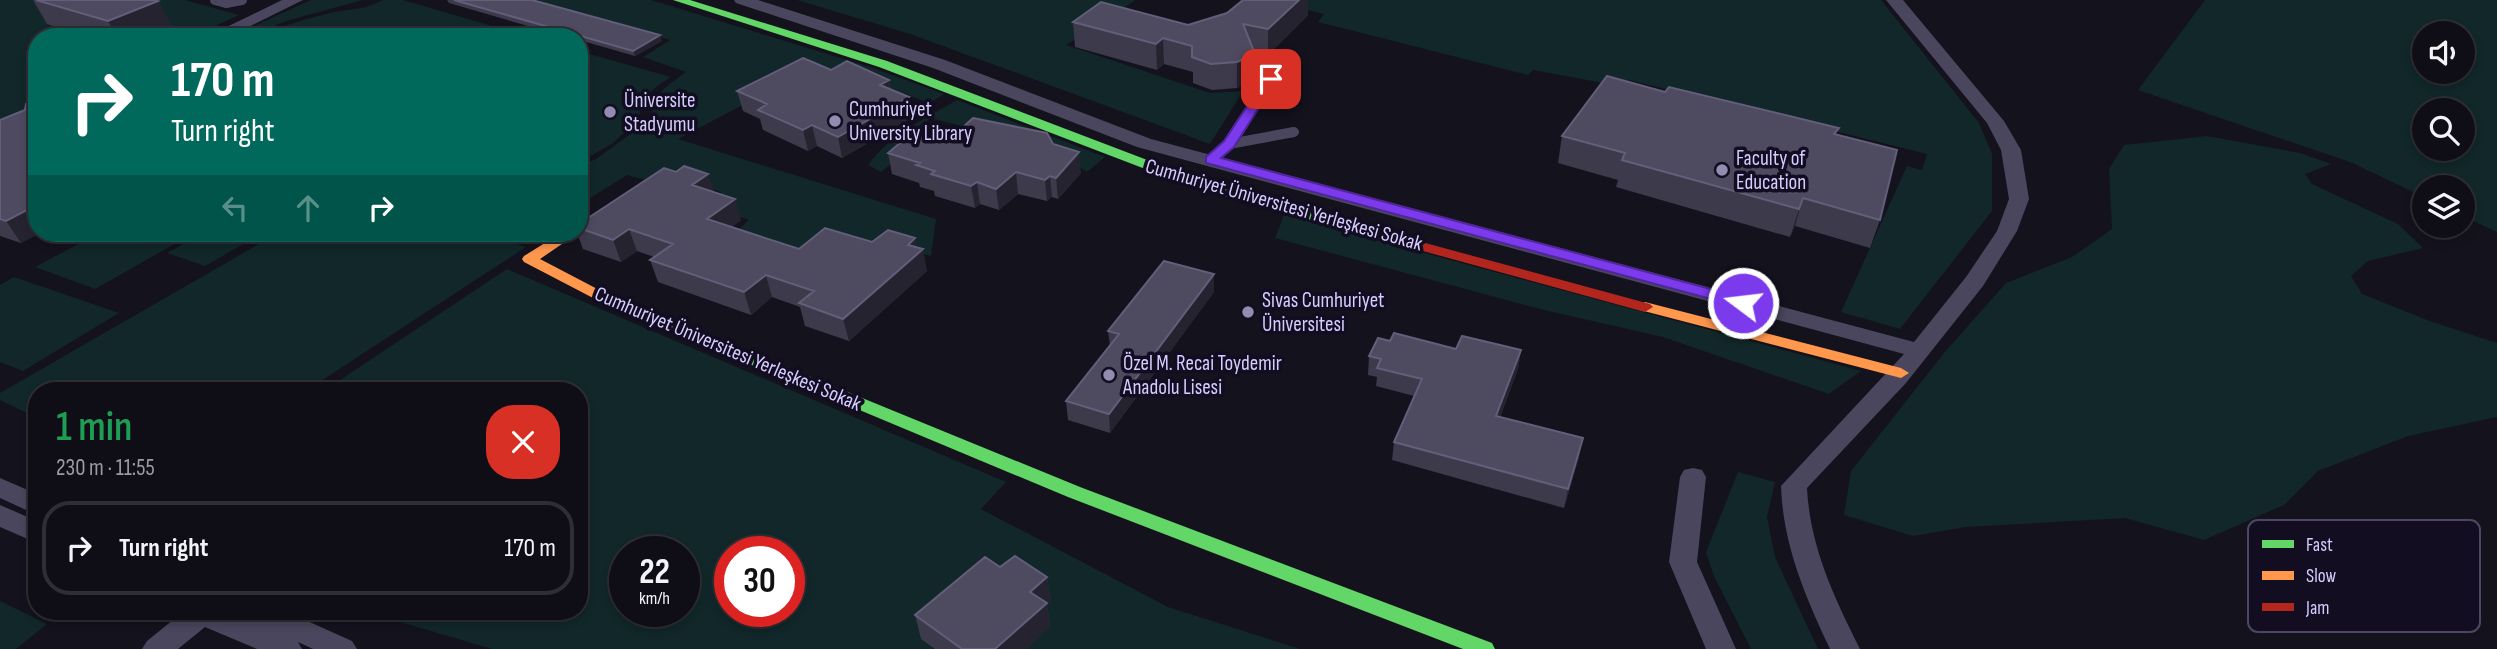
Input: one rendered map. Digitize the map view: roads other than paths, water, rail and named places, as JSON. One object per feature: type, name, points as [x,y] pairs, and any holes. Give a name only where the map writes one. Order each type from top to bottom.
[{"type":"street","points":[[234,28],[295,0]]},
{"type":"street","name":"Cumhuriyet Üniversitesi Yerleşkesi Sokak","points":[[679,0],[883,64],[1200,185],[1615,299],[1901,373]]},
{"type":"street","name":"Cumhuriyet Üniversitesi Yerleşkesi Sokak","points":[[742,0],[939,64],[1144,143],[1919,351]]},
{"type":"street","points":[[1845,649],[1815,589],[1793,517],[1794,486],[1901,373],[1975,281],[2007,231],[2019,199],[2011,150],[1995,121],[1894,0]]},
{"type":"street","name":"Cumhuriyet Üniversitesi Yerleşkesi Sokak","points":[[556,242],[529,259],[600,296],[1041,478],[1485,649]]},
{"type":"street","points":[[1693,477],[1683,562],[1721,649]]},
{"type":"street","points":[[0,488],[28,501]]},
{"type":"street","points":[[0,515],[28,529]]},
{"type":"street","points":[[157,649],[191,620]]},
{"type":"street","points":[[219,620],[287,649]]},
{"type":"street","points":[[277,620],[342,649]]},
{"type":"lane","points":[[215,0],[226,3],[243,0]]},
{"type":"lane","points":[[1211,160],[1229,144],[1285,57]]},
{"type":"lane","points":[[1229,144],[1294,132]]},
{"type":"place","name":"Üniversite Stadyumu","points":[[610,112]]},
{"type":"place","name":"Cumhuriyet University Library","points":[[835,121]]},
{"type":"place","name":"Faculty of Education","points":[[1722,170]]},
{"type":"place","name":"Sivas Cumhuriyet Üniversitesi","points":[[1248,312]]},
{"type":"place","name":"Özel M. Recai Toydemir Anadolu Lisesi","points":[[1109,375]]}]
